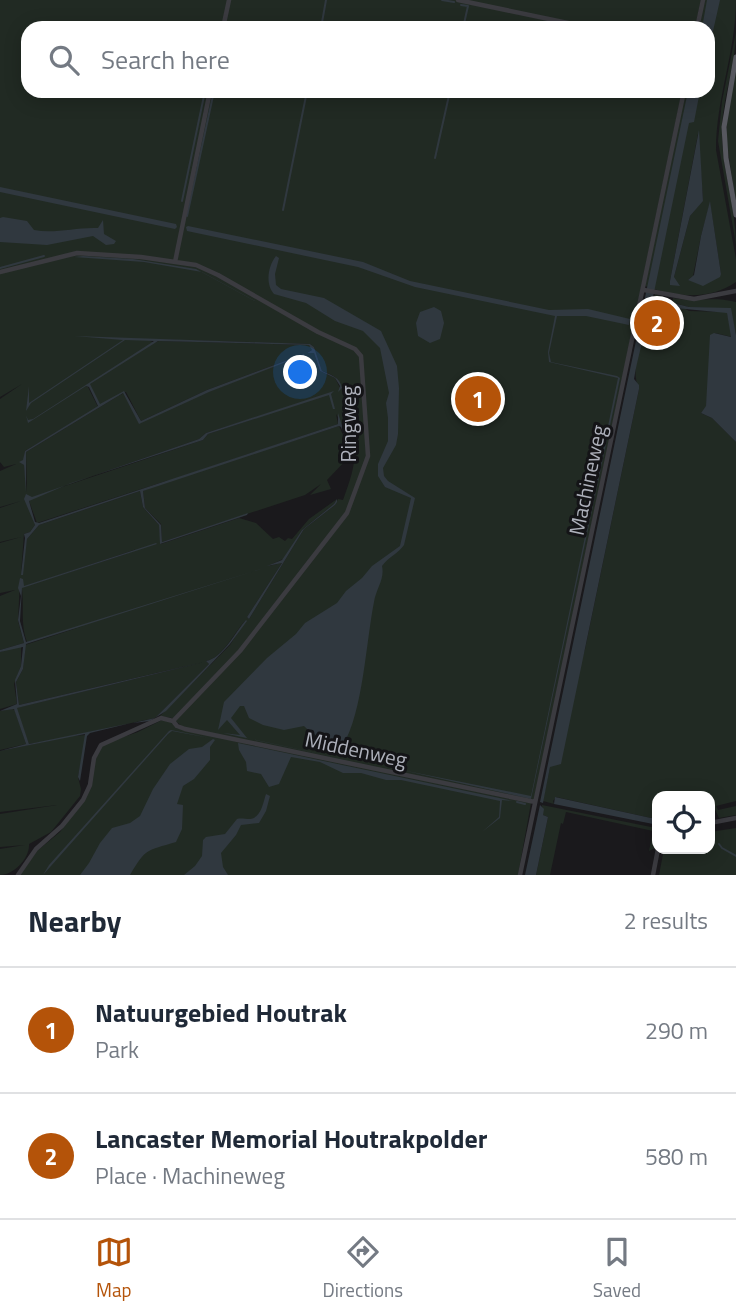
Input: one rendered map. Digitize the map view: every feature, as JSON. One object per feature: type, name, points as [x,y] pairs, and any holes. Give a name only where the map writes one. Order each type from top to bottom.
[{"type":"main road","points":[[736,57],[724,127],[726,158],[736,215]]},
{"type":"street","points":[[224,21],[229,0]]},
{"type":"street","points":[[458,0],[558,21]]},
{"type":"street","points":[[698,21],[703,0]]},
{"type":"street","points":[[0,272],[52,257],[77,253],[134,256],[175,262],[209,98]]},
{"type":"street","name":"Machineweg","points":[[520,875],[645,290],[683,98]]},
{"type":"street","name":"Ringweg","points":[[173,721],[229,665],[343,520],[368,456],[362,362],[358,352],[212,272],[196,265],[175,262]]},
{"type":"street","points":[[645,290],[694,299],[736,291]]},
{"type":"street","points":[[18,875],[38,847],[62,826],[82,802],[90,782],[95,755],[101,746],[161,718],[173,721]]},
{"type":"street","name":"Middenweg","points":[[173,721],[185,729],[535,803]]},
{"type":"street","points":[[715,822],[736,818]]},
{"type":"street","points":[[653,875],[657,854]]},
{"type":"shaded area","points":[[0,0],[701,0],[696,21],[21,21],[21,98],[681,98],[534,800],[184,728],[172,718],[160,716],[230,645],[246,620],[223,650],[206,661],[209,664],[155,718],[70,736],[86,735],[78,777],[80,796],[51,832],[29,844],[27,855],[20,865],[11,872],[0,875],[0,849],[25,845],[0,847],[0,814],[57,805],[0,812],[0,751],[53,740],[29,744],[16,708],[204,662],[19,705],[16,682],[23,669],[25,645],[83,626],[27,642],[23,626],[20,579],[18,621],[24,643],[0,650],[0,596],[15,590],[0,593],[0,543],[21,537],[0,542],[0,508],[21,501],[0,507],[0,471],[16,464],[4,467],[0,462],[0,399],[22,384],[0,397]],"holes":[[[147,339],[310,344],[314,347],[322,371],[335,378],[320,371],[314,353],[307,353],[313,349],[309,345],[154,343]],[[304,354],[196,397],[140,423],[123,393],[126,392],[141,421],[207,390]],[[89,384],[100,405],[118,396],[26,452],[27,492],[24,465],[20,462],[24,460],[25,451],[98,407],[86,386]],[[335,392],[208,434],[203,440],[50,491],[199,439],[206,433]],[[341,411],[354,445],[354,457]],[[336,414],[344,428],[351,453],[339,426],[171,480],[338,424]],[[350,456],[354,457],[343,500],[338,499],[335,505],[304,529],[249,619],[247,617],[282,563],[268,566],[283,559],[302,530],[337,499],[309,519],[292,539],[285,541],[279,537],[273,539],[256,523],[239,518],[161,544],[159,525],[143,507],[140,491],[39,525],[27,539],[21,574],[24,534],[30,532],[35,525],[25,501],[28,496],[32,498],[29,501],[37,523],[169,480],[143,491],[145,508],[161,524],[162,542],[305,495],[321,484],[310,495],[331,489],[327,480]],[[137,549],[123,555],[26,586]]]},
{"type":"shaded area","points":[[704,0],[736,0],[716,150],[736,259],[736,282],[703,295],[680,295],[645,286],[684,98],[715,98],[715,21],[700,21]],"holes":[[[698,134],[703,200],[690,216],[674,277],[670,281]],[[710,203],[721,274],[688,280],[693,276]]]},
{"type":"shaded area","points":[[707,0],[720,0],[715,22],[703,21]]},
{"type":"shaded area","points":[[736,32],[722,143],[736,245],[718,141],[722,101]]},
{"type":"shaded area","points":[[736,68],[736,204],[726,138]]},
{"type":"shaded area","points":[[687,98],[699,98],[694,122],[689,123],[652,302],[664,308],[651,307],[634,379],[639,389],[561,764],[550,767],[543,803],[540,802]]},
{"type":"shaded area","points":[[699,130],[703,201],[690,216],[674,277],[680,286],[670,285],[670,281]]},
{"type":"shaded area","points":[[0,187],[176,224],[177,227],[175,229],[0,192]]},
{"type":"shaded area","points":[[710,201],[721,274],[703,286],[688,280],[694,275]]},
{"type":"shaded area","points":[[0,218],[27,221],[34,230],[42,231],[98,228],[103,220],[104,234],[116,241],[106,245],[93,236],[47,245],[0,242]]},
{"type":"shaded area","points":[[188,226],[363,262],[410,281],[549,310],[588,309],[630,319],[629,325],[586,316],[557,316],[549,353],[551,362],[620,378],[531,799],[402,770],[531,796],[618,378],[549,362],[548,352],[555,316],[415,287],[358,267],[187,231]]},
{"type":"shaded area","points":[[276,256],[279,258],[275,274],[276,285],[281,289],[324,298],[381,331],[397,366],[399,388],[398,434],[396,445],[383,468],[384,476],[415,498],[404,545],[382,566],[359,696],[350,731],[343,745],[314,734],[304,726],[284,730],[263,725],[249,718],[244,706],[240,706],[231,718],[247,738],[395,770],[223,733],[240,735],[227,720],[218,730],[224,702],[267,658],[305,623],[337,603],[372,566],[400,546],[411,498],[385,487],[378,476],[378,464],[388,441],[386,403],[389,393],[380,348],[363,331],[335,321],[306,303],[274,294],[269,285],[269,275]]},
{"type":"shaded area","points":[[74,257],[133,259],[201,272],[144,262]]},
{"type":"shaded area","points":[[655,294],[669,299],[666,316],[656,312],[651,318],[650,324],[656,318],[655,326],[661,327],[664,324],[660,343],[654,342],[650,334],[649,342],[661,344],[673,298],[736,302],[736,335],[730,309],[677,304],[689,311],[727,312],[732,337],[715,333],[706,407],[701,413],[712,418],[736,442],[736,801],[716,806],[718,810],[736,806],[736,815],[719,818],[715,809],[715,791],[652,791],[651,818],[556,797],[554,804],[543,801],[550,767],[585,649],[639,389],[636,370],[639,348],[651,306],[661,308],[661,305],[652,303]]},
{"type":"shaded area","points":[[674,304],[689,307],[731,308],[736,335],[736,442],[712,418],[701,413],[706,406],[710,335],[714,333],[731,337],[727,313],[675,308]]},
{"type":"shaded area","points":[[434,307],[441,311],[444,323],[440,339],[430,343],[418,336],[416,323],[420,312]]},
{"type":"shaded area","points":[[74,336],[310,344],[314,347],[322,371],[337,379],[342,388],[338,392],[340,386],[335,378],[320,371],[314,353],[307,353],[312,350],[309,345],[158,341],[90,384],[100,404],[124,391],[141,421],[207,390],[304,355],[209,392],[139,424],[123,393],[26,452],[26,492],[24,465],[19,462],[23,460],[25,451],[98,406],[86,386],[28,423],[26,415],[28,420],[33,419],[154,341],[125,340],[31,403],[26,411],[29,386],[29,403],[123,340]]},
{"type":"shaded area","points":[[334,391],[331,394],[335,409],[329,395],[208,434],[203,440],[92,476],[199,439],[206,433]]},
{"type":"shaded area","points":[[338,413],[351,453],[339,426],[143,491],[145,508],[161,525],[162,542],[248,513],[160,544],[159,525],[143,507],[140,491],[39,525],[27,539],[21,575],[24,534],[30,532],[35,525],[24,499],[26,494],[32,497],[65,485],[29,501],[35,522],[39,523],[338,424]]},
{"type":"shaded area","points":[[337,499],[335,505],[304,529],[249,619],[247,617],[282,563],[267,566],[282,560],[302,530]]},
{"type":"shaded area","points":[[156,543],[22,588],[20,621],[26,642],[264,568],[26,644],[23,669],[16,682],[19,705],[204,662],[17,708],[29,744],[131,723],[87,736],[80,781],[78,777],[85,734],[0,751],[26,744],[14,709],[0,711],[17,704],[15,680],[21,666],[23,647],[0,650],[24,643],[18,620],[20,578],[23,579],[24,586]]},
{"type":"shaded area","points":[[246,620],[230,644],[166,711],[155,718],[209,664],[206,661],[223,650]]},
{"type":"shaded area","points":[[21,645],[21,666],[14,684],[17,704],[0,709],[0,652]]},
{"type":"shaded area","points":[[15,710],[26,744],[0,750],[0,711]]},
{"type":"shaded area","points":[[162,720],[170,721],[177,728],[531,803],[518,875],[20,875],[37,851],[60,832],[82,803],[101,747]]},
{"type":"shaded area","points":[[171,730],[210,738],[172,731],[168,734],[43,875],[49,865]]},
{"type":"shaded area","points":[[215,740],[210,747],[210,760],[194,779],[183,786],[177,804],[183,805],[182,829],[176,842],[148,852],[130,875],[80,875],[112,828],[130,823],[140,816],[153,789],[170,764],[189,749],[202,747]]},
{"type":"shaded area","points":[[238,743],[513,801],[502,800],[500,818],[482,832],[499,817],[500,801],[401,780],[386,780],[361,773],[343,773],[320,762],[291,757],[279,784],[269,787],[261,774],[247,771]]},
{"type":"shaded area","points":[[266,794],[270,796],[259,823],[241,825],[221,853],[223,867],[228,875],[184,875],[202,856],[203,840],[206,837],[225,834],[237,819],[257,816]]},
{"type":"shaded area","points":[[555,797],[652,818],[652,824],[554,804]]},
{"type":"shaded area","points":[[540,805],[544,809],[543,815],[548,817],[536,875],[525,875]]},
{"type":"shaded area","points":[[542,805],[652,827],[652,831],[566,812],[563,824],[561,823],[550,875],[536,875],[548,817],[543,815]]},
{"type":"shaded area","points":[[736,828],[736,875],[659,875],[663,854],[715,854],[715,831]]},
{"type":"waterway","points":[[322,21],[326,0]]},
{"type":"waterway","points":[[442,0],[454,2]]},
{"type":"waterway","points":[[461,5],[468,6],[465,21]]},
{"type":"waterway","points":[[182,201],[204,98]]},
{"type":"waterway","points":[[187,216],[212,98]]},
{"type":"waterway","points":[[283,210],[306,98]]},
{"type":"waterway","points":[[435,158],[448,98]]},
{"type":"waterway","points":[[0,268],[44,256]]},
{"type":"waterway","points":[[517,802],[525,804]]},
{"type":"waterway","points":[[719,844],[736,856]]},
{"type":"place","name":"Lancaster Memorial Houtrakpolder","points":[[657,323]]},
{"type":"place","name":"Natuurgebied Houtrak","points":[[478,399]]}]
